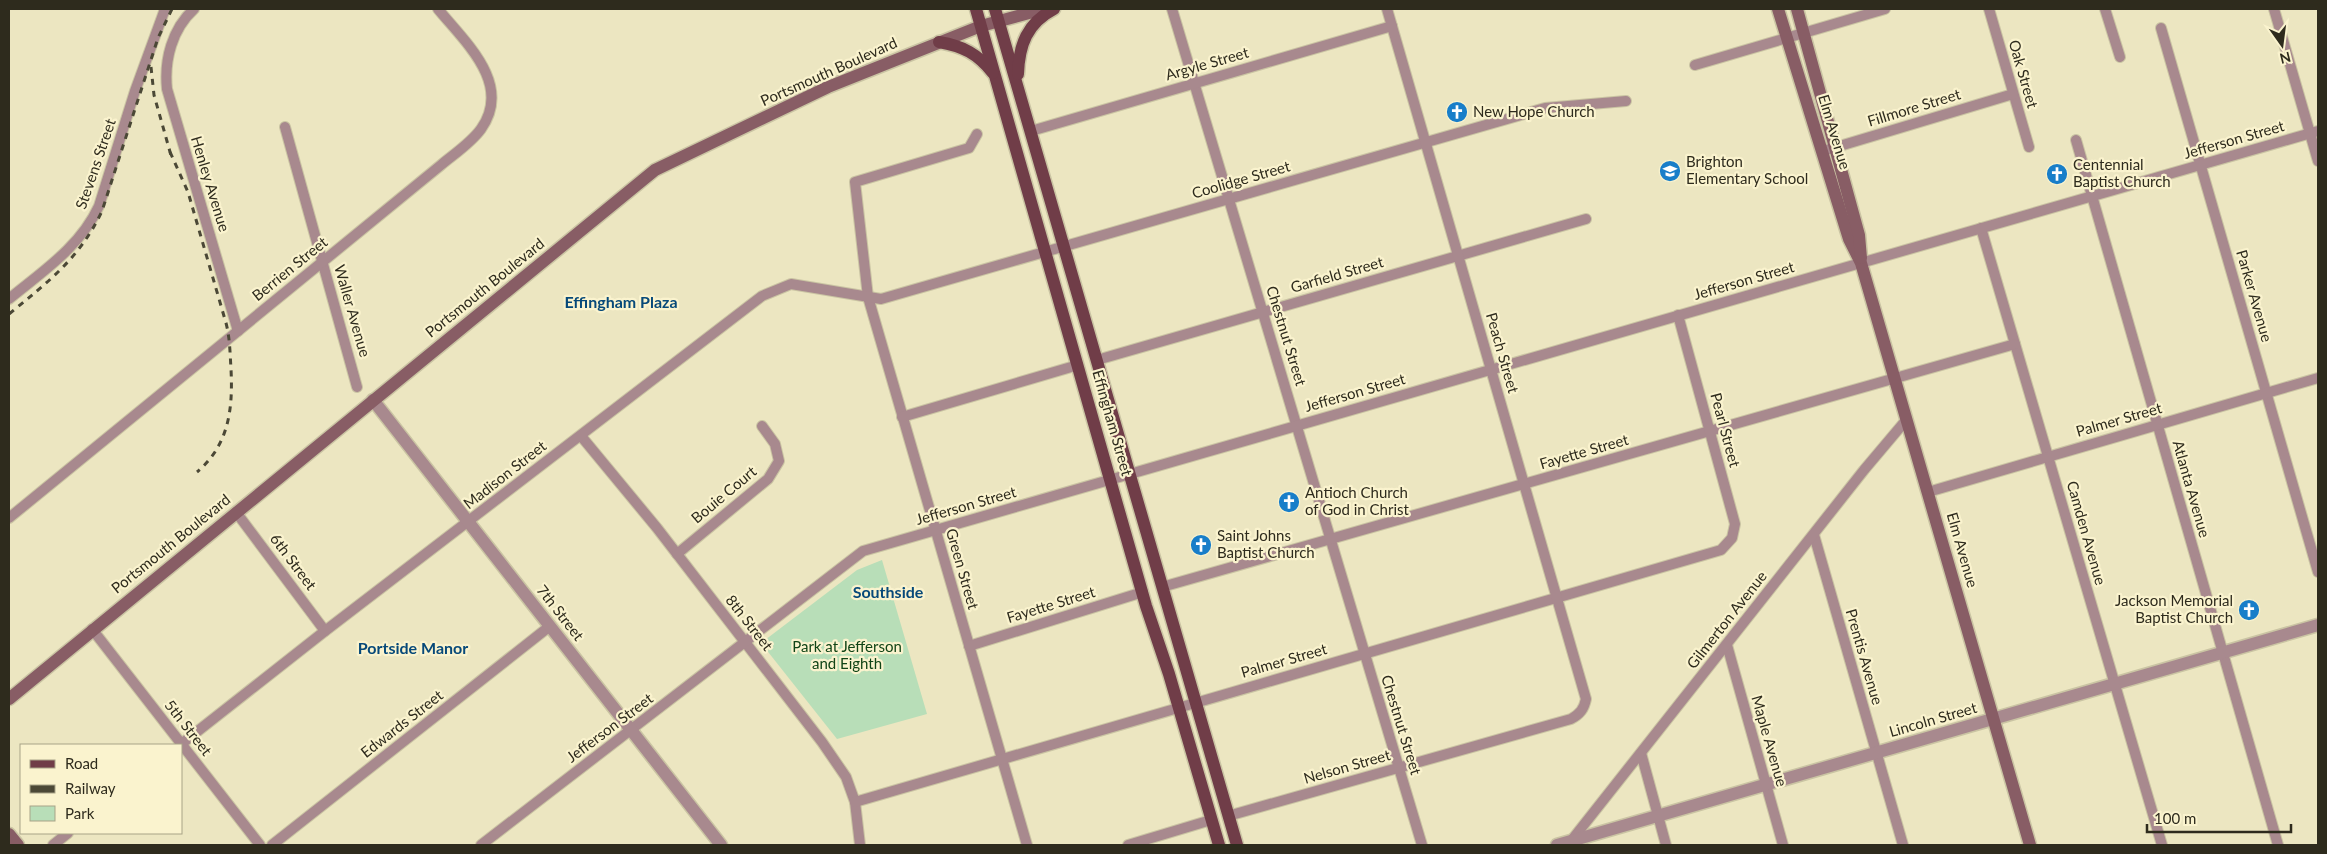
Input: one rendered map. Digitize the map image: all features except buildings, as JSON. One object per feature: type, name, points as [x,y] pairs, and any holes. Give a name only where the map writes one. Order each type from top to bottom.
[{"type":"main road","name":"Effingham Street","points":[[976,9],[1143,592],[1219,845]]},
{"type":"main road","name":"Portsmouth Boulevard","points":[[9,699],[92,629],[655,170],[828,87],[981,26],[997,15],[1044,9]]},
{"type":"main road","points":[[1017,87],[1018,58],[1024,37],[1040,18],[1054,9]]},
{"type":"main road","name":"Elm Avenue","points":[[1778,9],[1786,37],[1859,234],[1861,263],[2030,845]]},
{"type":"main road","name":"Elm Avenue","points":[[1797,9],[1804,32],[1829,149]]},
{"type":"main road","name":"Effingham Street","points":[[997,15],[1237,845]]},
{"type":"main road","points":[[939,42],[969,50],[982,59],[997,78]]},
{"type":"main road","points":[[9,834],[18,845]]},
{"type":"street","name":"Stevens Street","points":[[9,300],[72,248],[91,223],[99,206],[135,91],[165,9]]},
{"type":"street","name":"Henley Avenue","points":[[194,9],[183,21],[172,44],[168,62],[167,94],[238,331]]},
{"type":"street","name":"Berrien Street","points":[[9,518],[481,130],[486,121],[492,95],[487,72],[438,9]]},
{"type":"street","name":"Chestnut Street","points":[[1172,9],[1422,845]]},
{"type":"street","name":"Peach Street","points":[[1387,9],[1586,699],[1585,706]]},
{"type":"street","points":[[1695,65],[1886,9]]},
{"type":"street","name":"Oak Street","points":[[1988,9],[2029,147]]},
{"type":"street","points":[[2105,9],[2120,57]]},
{"type":"street","points":[[2274,9],[2314,132],[2318,161]]},
{"type":"street","name":"Argyle Street","points":[[1031,131],[1392,26]]},
{"type":"street","name":"Parker Avenue","points":[[2162,28],[2200,166],[2318,572]]},
{"type":"street","name":"Fillmore Street","points":[[1829,149],[2013,94]]},
{"type":"street","name":"Coolidge Street","points":[[868,297],[881,299],[1554,106],[1626,101]]},
{"type":"street","name":"Waller Avenue","points":[[285,127],[357,387]]},
{"type":"street","name":"Jefferson Street","points":[[481,845],[632,731],[864,550],[936,531],[2314,132]]},
{"type":"street","name":"Green Street","points":[[978,134],[969,148],[855,182],[868,297],[1027,845]]},
{"type":"street","name":"Atlanta Avenue","points":[[2076,140],[2278,845]]},
{"type":"street","name":"Garfield Street","points":[[1097,360],[1586,219]]},
{"type":"street","name":"Camden Avenue","points":[[1981,228],[2162,845]]},
{"type":"street","name":"Madison Street","points":[[182,744],[325,631],[762,296],[791,284],[868,297]]},
{"type":"street","name":"Pearl Street","points":[[1678,315],[1735,524],[1732,538],[1721,550]]},
{"type":"street","name":"Fayette Street","points":[[1162,587],[2015,344]]},
{"type":"street","points":[[902,416],[1078,365]]},
{"type":"street","name":"Palmer Street","points":[[1928,492],[2318,378]]},
{"type":"street","name":"7th Street","points":[[373,400],[722,845]]},
{"type":"street","name":"Gilmerton Avenue","points":[[1571,841],[1907,419]]},
{"type":"street","name":"Bouie Court","points":[[677,554],[768,479],[779,461],[775,444],[762,426]]},
{"type":"street","name":"8th Street","points":[[581,436],[677,554],[846,777],[855,802],[860,845]]},
{"type":"street","name":"6th Street","points":[[236,512],[325,631]]},
{"type":"street","name":"Prentis Avenue","points":[[1814,535],[1903,845]]},
{"type":"street","name":"Palmer Street","points":[[855,802],[1721,550]]},
{"type":"street","name":"Fayette Street","points":[[969,646],[1143,592]]},
{"type":"street","name":"Edwards Street","points":[[272,845],[550,626]]},
{"type":"street","name":"Lincoln Street","points":[[1557,845],[2318,626]]},
{"type":"street","name":"5th Street","points":[[92,629],[180,744]]},
{"type":"street","name":"Maple Avenue","points":[[1726,645],[1783,845]]},
{"type":"street","name":"Nelson Street","points":[[1228,816],[1572,719],[1585,706]]},
{"type":"street","name":"5th Street","points":[[182,746],[260,845]]},
{"type":"street","points":[[1641,752],[1666,845]]},
{"type":"street","points":[[1128,845],[1211,820]]},
{"type":"street","points":[[53,845],[67,834]]},
{"type":"green space","name":"Park at Jefferson and Eighth","points":[[882,560],[927,714],[837,739],[761,643],[857,570]]},
{"type":"railway","points":[[9,314],[62,268],[93,228],[102,211],[158,38],[172,9]]},
{"type":"railway","points":[[151,67],[154,95],[172,159]]},
{"type":"railway","points":[[170,152],[188,192],[226,323],[230,346],[231,398],[227,425],[216,450],[197,472]]},
{"type":"place","name":"New Hope Church","points":[[1457,112]]},
{"type":"place","name":"Brighton Elementary School","points":[[1670,171]]},
{"type":"place","name":"Centennial Baptist Church","points":[[2057,174]]},
{"type":"place","name":"Antioch Church of God in Christ","points":[[1289,502]]},
{"type":"place","name":"Saint Johns Baptist Church","points":[[1201,545]]},
{"type":"place","name":"Jackson Memorial Baptist Church","points":[[2249,610]]},
{"type":"district","name":"Effingham Plaza","points":[[621,302]]},
{"type":"district","name":"Southside","points":[[888,592]]},
{"type":"district","name":"Portside Manor","points":[[413,648]]}]
